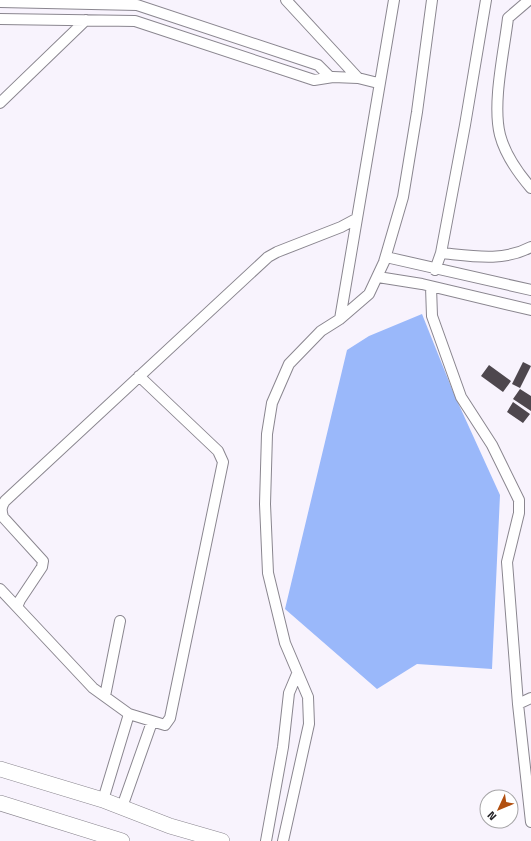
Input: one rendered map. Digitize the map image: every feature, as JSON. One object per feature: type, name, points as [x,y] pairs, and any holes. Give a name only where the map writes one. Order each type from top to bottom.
[{"type":"street","points":[[286,0],[358,78]]},
{"type":"street","points":[[340,319],[378,83],[394,0]]},
{"type":"street","points":[[283,841],[309,724],[308,696],[297,674],[282,631],[268,572],[266,504],[267,434],[272,403],[289,364],[321,331],[340,319],[369,294],[386,257],[403,197],[418,112],[432,0]]},
{"type":"street","points":[[435,270],[441,253],[465,125],[486,0]]},
{"type":"street","points":[[529,0],[508,18],[497,109],[500,136],[523,179],[531,188]]},
{"type":"street","points":[[0,2],[137,5],[318,65],[330,77]]},
{"type":"street","points":[[0,19],[135,21],[314,80],[330,77],[358,78],[378,83]]},
{"type":"street","points":[[0,103],[86,20]]},
{"type":"street","points":[[17,607],[43,563],[42,559],[3,517],[1,510],[2,503],[268,257],[356,219]]},
{"type":"street","points":[[441,253],[498,257],[518,253],[531,247]]},
{"type":"street","points":[[386,257],[435,270],[531,290]]},
{"type":"street","points":[[378,277],[431,287],[531,310]]},
{"type":"street","points":[[431,287],[432,316],[461,397],[492,445],[518,500],[519,513],[507,562],[518,704],[531,822]]},
{"type":"street","points":[[0,589],[93,688],[129,714],[165,725],[170,718],[224,462],[218,452],[139,376]]},
{"type":"street","points":[[105,696],[120,621]]},
{"type":"street","points":[[266,841],[283,747],[288,693],[297,674]]},
{"type":"street","points":[[518,704],[531,698]]},
{"type":"street","points":[[103,800],[129,714]]},
{"type":"street","points":[[122,807],[152,722]]},
{"type":"street","points":[[0,768],[103,800],[170,826],[222,841]]},
{"type":"street","points":[[0,803],[122,841]]},
{"type":"water","points":[[422,314],[454,394],[500,495],[492,669],[417,664],[377,689],[285,609],[347,350],[369,336]]},
{"type":"building","points":[[523,362],[531,366],[520,388],[512,384]]},
{"type":"building","points":[[489,365],[511,381],[503,392],[481,376]]},
{"type":"building","points":[[520,389],[531,396],[531,411],[513,399]]},
{"type":"building","points":[[513,402],[530,414],[523,423],[507,412]]}]
